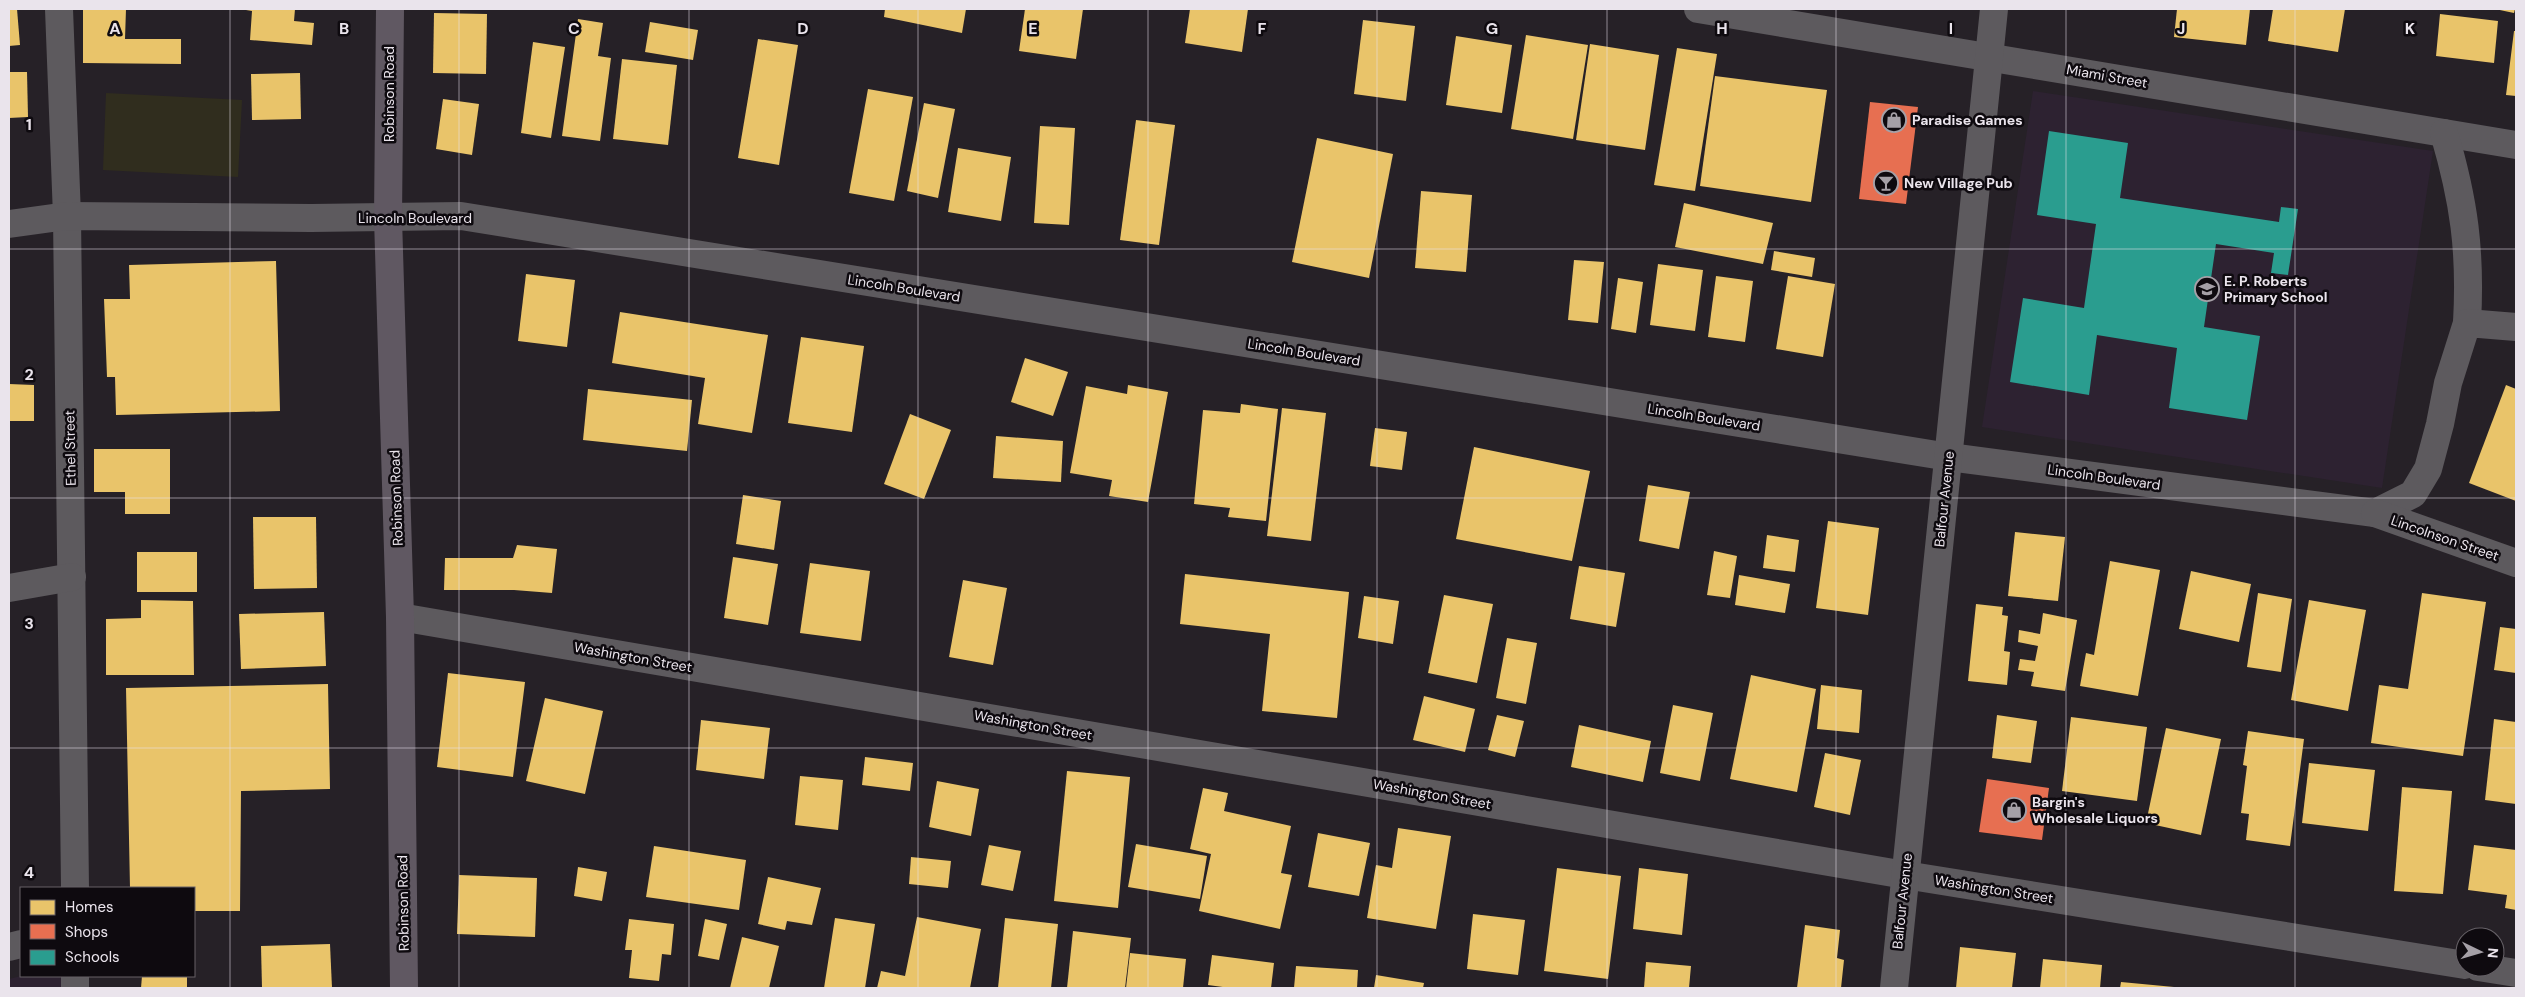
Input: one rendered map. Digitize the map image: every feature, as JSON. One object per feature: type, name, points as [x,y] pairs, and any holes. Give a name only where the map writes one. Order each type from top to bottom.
[{"type":"main road","name":"Robinson Road","points":[[390,9],[388,218],[400,616],[404,988]]},
{"type":"street","name":"Ethel Street","points":[[59,9],[67,216],[75,887]]},
{"type":"street","name":"Miami Street","points":[[1698,9],[1990,56],[2516,145]]},
{"type":"street","name":"Balfour Avenue","points":[[1894,988],[1994,9]]},
{"type":"street","points":[[2375,513],[2413,494],[2428,470],[2448,384],[2467,322],[2468,243],[2459,183],[2444,133]]},
{"type":"street","name":"Lincoln Boulevard","points":[[9,224],[67,216],[388,218],[462,216],[1948,457],[2375,513]]},
{"type":"street","points":[[2467,322],[2516,327]]},
{"type":"street","name":"Lincolnson Street","points":[[2375,513],[2516,563]]},
{"type":"street","points":[[9,588],[72,577]]},
{"type":"street","name":"Washington Street","points":[[400,616],[1905,875],[2455,963]]},
{"type":"shaded area","name":"E. P. Roberts Primary School","points":[[2033,91],[2433,151],[2382,488],[1982,427]]},
{"type":"shaded area","points":[[106,93],[242,100],[238,177],[103,170]]},
{"type":"shaded area","points":[[20,976],[62,977],[61,988],[9,988],[9,979]]},
{"type":"building: Homes","points":[[9,9],[17,9],[20,45],[9,46]]},
{"type":"building: Homes","points":[[83,9],[126,9],[125,39],[181,39],[181,64],[83,63]]},
{"type":"building: Homes","points":[[240,9],[295,9],[294,21],[314,23],[312,45],[250,40],[252,11]]},
{"type":"building: Homes","points":[[885,9],[966,9],[962,33],[884,17]]},
{"type":"building: Homes","points":[[1025,9],[1083,9],[1076,59],[1019,51]]},
{"type":"building: Homes","points":[[1190,9],[1248,9],[1242,52],[1185,43]]},
{"type":"building: Homes","points":[[2177,9],[2250,9],[2246,45],[2174,37]]},
{"type":"building: Homes","points":[[2273,9],[2345,9],[2338,52],[2268,41]]},
{"type":"building: Homes","points":[[2495,9],[2515,9],[2514,13]]},
{"type":"building: Homes","points":[[434,13],[487,14],[486,74],[433,73]]},
{"type":"building: Homes","points":[[2440,14],[2498,21],[2494,63],[2436,56]]},
{"type":"building: Homes","points":[[578,19],[603,23],[598,56],[611,58],[600,141],[562,136]]},
{"type":"building: Homes","points":[[1363,20],[1415,26],[1406,101],[1354,94]]},
{"type":"building: Homes","points":[[650,22],[698,30],[693,60],[645,52]]},
{"type":"building: Homes","points":[[2514,31],[2516,31],[2516,96],[2506,95]]},
{"type":"building: Homes","points":[[1526,35],[1588,45],[1573,139],[1511,129]]},
{"type":"building: Homes","points":[[1456,36],[1512,45],[1502,113],[1446,105]]},
{"type":"building: Homes","points":[[758,39],[798,45],[779,165],[738,158]]},
{"type":"building: Homes","points":[[533,42],[565,47],[551,138],[521,133]]},
{"type":"building: Homes","points":[[1590,44],[1659,55],[1645,150],[1576,140]]},
{"type":"building: Homes","points":[[1677,48],[1717,54],[1695,191],[1654,185]]},
{"type":"building: Homes","points":[[622,59],[677,65],[668,145],[613,139]]},
{"type":"building: Homes","points":[[9,72],[27,72],[28,117],[9,118]]},
{"type":"building: Homes","points":[[300,73],[301,119],[252,120],[251,74]]},
{"type":"building: Homes","points":[[1715,76],[1827,90],[1811,202],[1700,186]]},
{"type":"building: Homes","points":[[868,89],[913,97],[894,201],[849,193]]},
{"type":"building: Homes","points":[[443,99],[479,104],[472,155],[436,149]]},
{"type":"building: Homes","points":[[924,103],[955,109],[938,198],[907,191]]},
{"type":"building: Homes","points":[[1136,120],[1175,125],[1159,245],[1120,240]]},
{"type":"building: Homes","points":[[1040,126],[1075,128],[1069,225],[1034,223]]},
{"type":"building: Homes","points":[[1317,138],[1393,154],[1369,278],[1292,262]]},
{"type":"building: Homes","points":[[958,148],[1011,157],[1001,221],[948,212]]},
{"type":"building: Homes","points":[[1421,191],[1472,195],[1466,272],[1415,268]]},
{"type":"building: Homes","points":[[1684,203],[1773,223],[1763,264],[1675,247]]},
{"type":"building: Homes","points":[[1774,251],[1815,258],[1812,277],[1771,270]]},
{"type":"building: Homes","points":[[1574,260],[1604,262],[1598,323],[1568,320]]},
{"type":"building: Homes","points":[[276,261],[280,411],[116,415],[115,377],[107,377],[104,299],[130,299],[129,265]]},
{"type":"building: Homes","points":[[1658,264],[1703,270],[1695,331],[1650,325]]},
{"type":"building: Homes","points":[[526,274],[575,280],[567,347],[518,341]]},
{"type":"building: Homes","points":[[1716,276],[1753,281],[1745,342],[1708,337]]},
{"type":"building: Homes","points":[[1788,276],[1835,284],[1823,357],[1776,349]]},
{"type":"building: Homes","points":[[1618,278],[1643,282],[1636,333],[1611,329]]},
{"type":"building: Homes","points":[[620,312],[768,335],[752,433],[698,424],[705,378],[612,363]]},
{"type":"building: Homes","points":[[801,337],[864,346],[852,432],[788,423]]},
{"type":"building: Homes","points":[[1025,358],[1068,372],[1053,416],[1011,402]]},
{"type":"building: Homes","points":[[9,384],[34,385],[34,421],[9,421]]},
{"type":"building: Homes","points":[[1128,385],[1168,392],[1148,502],[1109,496],[1112,480],[1070,473],[1086,386],[1127,394]]},
{"type":"building: Homes","points":[[2506,385],[2516,389],[2516,501],[2469,483]]},
{"type":"building: Homes","points":[[588,389],[692,400],[687,451],[583,440]]},
{"type":"building: Homes","points":[[1241,404],[1278,409],[1266,521],[1228,517],[1230,508],[1194,504],[1203,410],[1240,413]]},
{"type":"building: Homes","points":[[1282,408],[1326,413],[1311,541],[1267,536]]},
{"type":"building: Homes","points":[[910,414],[951,430],[924,499],[884,484]]},
{"type":"building: Homes","points":[[1375,428],[1407,432],[1402,470],[1370,466]]},
{"type":"building: Homes","points":[[996,436],[1063,441],[1061,482],[993,478]]},
{"type":"building: Homes","points":[[1474,447],[1590,471],[1572,561],[1456,539]]},
{"type":"building: Homes","points":[[94,449],[170,449],[170,514],[125,514],[125,492],[94,492]]},
{"type":"building: Homes","points":[[1648,485],[1690,492],[1679,549],[1639,541]]},
{"type":"building: Homes","points":[[743,495],[781,501],[774,550],[736,544]]},
{"type":"building: Homes","points":[[253,517],[316,517],[317,588],[254,589]]},
{"type":"building: Homes","points":[[1828,521],[1879,528],[1868,615],[1816,608]]},
{"type":"building: Homes","points":[[2015,532],[2065,537],[2058,601],[2008,596]]},
{"type":"building: Homes","points":[[1767,535],[1799,540],[1795,572],[1763,568]]},
{"type":"building: Homes","points":[[517,545],[557,549],[552,593],[514,590],[444,590],[445,558],[513,558]]},
{"type":"building: Homes","points":[[1714,551],[1737,556],[1730,598],[1707,595]]},
{"type":"building: Homes","points":[[137,552],[197,552],[197,592],[137,592]]},
{"type":"building: Homes","points":[[733,557],[778,564],[768,625],[724,618]]},
{"type":"building: Homes","points":[[2110,561],[2160,570],[2138,696],[2080,686],[2086,653],[2094,655]]},
{"type":"building: Homes","points":[[810,563],[870,571],[861,641],[800,633]]},
{"type":"building: Homes","points":[[1579,566],[1625,573],[1616,627],[1570,619]]},
{"type":"building: Homes","points":[[2191,571],[2251,584],[2239,642],[2179,629]]},
{"type":"building: Homes","points":[[1185,574],[1349,592],[1337,718],[1262,711],[1270,634],[1180,624]]},
{"type":"building: Homes","points":[[1739,575],[1790,584],[1785,613],[1735,605]]},
{"type":"building: Homes","points":[[963,580],[1007,588],[993,665],[949,657]]},
{"type":"building: Homes","points":[[2258,593],[2292,599],[2281,672],[2247,667]]},
{"type":"building: Homes","points":[[2422,593],[2486,602],[2463,756],[2371,743],[2379,685],[2408,689]]},
{"type":"building: Homes","points":[[1444,595],[1493,604],[1477,683],[1428,673]]},
{"type":"building: Homes","points":[[1364,596],[1399,601],[1393,644],[1358,638]]},
{"type":"building: Homes","points":[[141,600],[193,601],[194,675],[106,675],[106,619],[141,618]]},
{"type":"building: Homes","points":[[2309,600],[2366,610],[2348,711],[2291,700]]},
{"type":"building: Homes","points":[[1976,604],[2003,607],[2002,615],[2008,616],[2004,651],[2010,652],[2007,685],[1968,681]]},
{"type":"building: Homes","points":[[324,612],[326,666],[241,669],[239,614]]},
{"type":"building: Homes","points":[[2043,613],[2077,620],[2065,691],[2031,686],[2034,672],[2018,670],[2020,659],[2035,661],[2038,646],[2018,642],[2019,630],[2040,634]]},
{"type":"building: Homes","points":[[2500,627],[2516,629],[2516,673],[2494,670]]},
{"type":"building: Homes","points":[[1507,638],[1537,643],[1526,704],[1496,698]]},
{"type":"building: Homes","points":[[448,673],[525,682],[513,777],[437,767]]},
{"type":"building: Homes","points":[[1751,675],[1816,689],[1797,792],[1730,779]]},
{"type":"building: Homes","points":[[328,684],[330,789],[241,791],[240,911],[195,911],[195,887],[130,887],[126,688]]},
{"type":"building: Homes","points":[[1821,685],[1862,690],[1859,733],[1817,729]]},
{"type":"building: Homes","points":[[1424,696],[1475,709],[1465,752],[1413,740]]},
{"type":"building: Homes","points":[[545,698],[603,711],[585,794],[526,781]]},
{"type":"building: Homes","points":[[1673,705],[1713,713],[1700,781],[1660,773]]},
{"type":"building: Homes","points":[[1497,715],[1524,721],[1515,757],[1488,750]]},
{"type":"building: Homes","points":[[1997,715],[2037,721],[2031,763],[1992,758]]},
{"type":"building: Homes","points":[[2071,717],[2147,727],[2137,801],[2062,791]]},
{"type":"building: Homes","points":[[2494,719],[2516,722],[2516,804],[2485,800]]},
{"type":"building: Homes","points":[[701,720],[770,728],[764,779],[696,770]]},
{"type":"building: Homes","points":[[1579,725],[1651,741],[1643,782],[1571,767]]},
{"type":"building: Homes","points":[[2166,728],[2221,739],[2201,835],[2146,823]]},
{"type":"building: Homes","points":[[2248,731],[2304,739],[2290,846],[2246,840],[2249,814],[2241,813],[2247,766],[2243,765]]},
{"type":"building: Homes","points":[[1825,753],[1861,760],[1850,815],[1814,807]]},
{"type":"building: Homes","points":[[865,757],[913,763],[910,791],[862,785]]},
{"type":"building: Homes","points":[[2309,763],[2375,770],[2368,831],[2302,823]]},
{"type":"building: Homes","points":[[1067,771],[1130,777],[1118,908],[1054,901]]},
{"type":"building: Homes","points":[[800,776],[843,780],[838,830],[795,825]]},
{"type":"building: Homes","points":[[937,781],[979,789],[971,836],[929,827]]},
{"type":"building: Homes","points":[[2402,787],[2452,791],[2443,894],[2394,891]]},
{"type":"building: Homes","points":[[1203,788],[1228,793],[1224,811],[1291,826],[1281,873],[1292,875],[1280,929],[1199,911],[1211,854],[1190,849]]},
{"type":"building: Homes","points":[[1398,828],[1451,836],[1436,929],[1367,918],[1376,865],[1392,868]]},
{"type":"building: Homes","points":[[1318,833],[1370,843],[1359,896],[1308,887]]},
{"type":"building: Homes","points":[[1136,844],[1207,856],[1200,899],[1128,887]]},
{"type":"building: Homes","points":[[989,845],[1021,851],[1013,891],[981,885]]},
{"type":"building: Homes","points":[[2474,845],[2516,850],[2516,910],[2505,908],[2507,895],[2468,890]]},
{"type":"building: Homes","points":[[654,846],[746,860],[739,910],[646,897]]},
{"type":"building: Homes","points":[[911,857],[951,861],[948,888],[909,884]]},
{"type":"building: Homes","points":[[578,867],[607,872],[602,901],[574,896]]},
{"type":"building: Homes","points":[[1557,868],[1621,876],[1608,979],[1544,971]]},
{"type":"building: Homes","points":[[1639,868],[1688,874],[1682,935],[1633,929]]},
{"type":"building: Homes","points":[[459,875],[537,878],[535,937],[457,934]]},
{"type":"building: Homes","points":[[768,877],[821,888],[812,925],[787,921],[785,930],[758,924]]},
{"type":"building: Homes","points":[[1473,914],[1525,920],[1518,975],[1467,969]]},
{"type":"building: Homes","points":[[917,917],[981,929],[970,988],[877,988],[881,971],[905,976]]},
{"type":"building: Homes","points":[[835,918],[875,924],[865,988],[824,988]]},
{"type":"building: Homes","points":[[1005,918],[1058,924],[1051,988],[998,988]]},
{"type":"building: Homes","points":[[629,919],[674,924],[671,955],[662,954],[659,981],[629,978],[632,950],[625,950]]},
{"type":"building: Homes","points":[[705,919],[727,924],[719,960],[698,956]]},
{"type":"building: Homes","points":[[1805,925],[1840,930],[1837,958],[1844,960],[1841,988],[1797,988]]},
{"type":"building: Homes","points":[[1073,931],[1131,938],[1125,988],[1067,988]]},
{"type":"building: Homes","points":[[742,937],[779,946],[769,988],[730,988]]},
{"type":"building: Homes","points":[[330,944],[332,988],[262,988],[261,946]]},
{"type":"building: Homes","points":[[1960,947],[2016,953],[2012,988],[1956,988]]},
{"type":"building: Homes","points":[[1130,953],[1186,959],[1183,988],[1126,988]]},
{"type":"building: Homes","points":[[1212,955],[1274,963],[1271,988],[1230,988],[1208,985]]},
{"type":"building: Homes","points":[[2043,959],[2102,965],[2100,988],[2040,988]]},
{"type":"building: Homes","points":[[1646,962],[1691,966],[1689,988],[1644,988]]},
{"type":"building: Homes","points":[[1296,966],[1358,970],[1357,988],[1294,988]]},
{"type":"building: Homes","points":[[1376,975],[1424,983],[1423,988],[1374,988]]},
{"type":"building: Homes","points":[[142,977],[187,977],[187,988],[141,988]]},
{"type":"building: Homes","points":[[2121,982],[2174,987],[2174,988],[2120,988]]},
{"type":"building: Shops","points":[[1870,102],[1918,107],[1906,204],[1859,199]]},
{"type":"building: Shops","name":"Bargin's Wholesale Liquors","points":[[1987,779],[2049,788],[2042,840],[1979,832]]},
{"type":"building: Schools","points":[[2049,131],[2128,143],[2120,198],[2279,222],[2281,207],[2298,209],[2288,275],[2271,273],[2274,253],[2216,244],[2204,327],[2260,336],[2247,420],[2169,408],[2177,348],[2097,335],[2089,395],[2010,382],[2023,298],[2084,308],[2096,224],[2037,215]]},
{"type":"place","name":"Paradise Games","points":[[1894,120]]},
{"type":"place","name":"New Village Pub","points":[[1886,183]]},
{"type":"place","name":"E. P. Roberts Primary School","points":[[2207,289]]},
{"type":"place","name":"Bargin's Wholesale Liquors","points":[[2014,810]]}]
